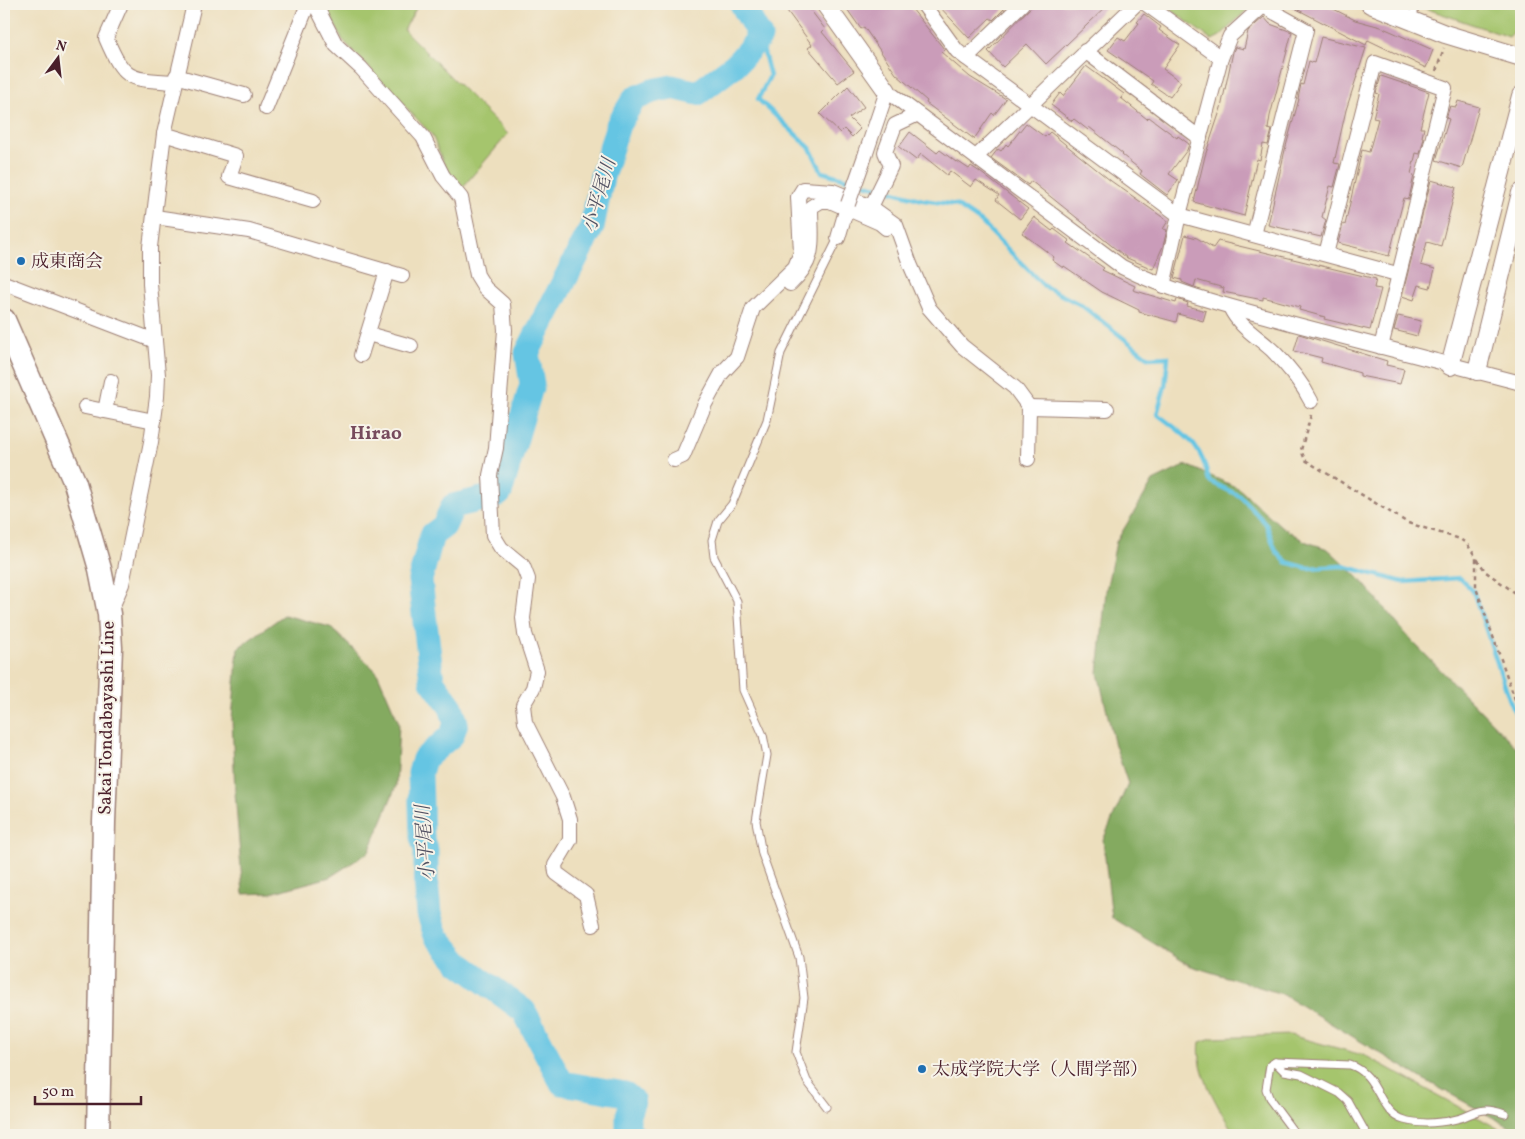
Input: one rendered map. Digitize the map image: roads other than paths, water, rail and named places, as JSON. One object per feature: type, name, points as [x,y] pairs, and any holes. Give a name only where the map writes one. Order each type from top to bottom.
[{"type":"main road","name":"Sakai Tondabayashi Line","points":[[4,320],[75,483],[100,569],[109,614],[110,648],[104,822],[98,1135]]},
{"type":"street","points":[[121,4],[106,38],[118,66],[130,76],[139,80],[176,79],[244,95]]},
{"type":"street","points":[[109,614],[122,584],[154,421],[158,383],[150,284],[150,247],[164,134],[194,4]]},
{"type":"street","points":[[266,108],[308,4]]},
{"type":"street","points":[[315,4],[336,45],[361,68],[423,137],[443,176],[461,198],[477,275],[485,288],[503,304],[506,330],[496,448],[490,476],[494,535],[501,548],[523,566],[528,579],[523,618],[537,671],[533,688],[523,705],[525,722],[563,798],[570,819],[570,840],[555,865],[556,873],[586,896],[593,925]]},
{"type":"street","points":[[924,4],[957,51],[1179,215],[1397,274]]},
{"type":"street","points":[[966,58],[1022,4]]},
{"type":"street","points":[[976,158],[1029,104],[1136,4]]},
{"type":"street","points":[[1146,4],[1220,58]]},
{"type":"street","points":[[1370,4],[1449,36],[1521,56]]},
{"type":"street","points":[[832,6],[887,91],[916,115],[1122,267],[1164,286],[1230,307],[1450,366],[1521,382]]},
{"type":"street","points":[[1164,286],[1179,215],[1220,58],[1230,36],[1263,6],[1306,30],[1254,235]]},
{"type":"street","points":[[1086,51],[1200,138]]},
{"type":"street","points":[[1326,254],[1375,63],[1445,88],[1397,274],[1381,347]]},
{"type":"street","points":[[838,238],[887,91]]},
{"type":"street","points":[[1450,366],[1521,96]]},
{"type":"street","points":[[872,205],[891,166],[885,152],[895,125],[916,115]]},
{"type":"street","points":[[164,134],[236,156],[230,177],[313,201]]},
{"type":"street","points":[[674,460],[683,456],[705,404],[722,372],[737,357],[753,308],[795,267],[801,252],[798,197],[803,189],[833,190],[872,205],[896,225],[919,286],[941,324],[962,346],[1015,388],[1029,407],[1028,459]]},
{"type":"street","points":[[1477,371],[1521,193]]},
{"type":"street","points":[[753,308],[767,305],[804,271],[811,254],[811,207],[821,201],[830,201],[848,206],[880,223],[892,234],[917,297],[936,328],[941,324]]},
{"type":"street","points":[[155,217],[249,230],[402,276]]},
{"type":"street","points":[[362,355],[387,271]]},
{"type":"street","points":[[4,283],[155,341]]},
{"type":"street","points":[[1230,307],[1236,320],[1273,352],[1303,385],[1311,401]]},
{"type":"street","points":[[368,334],[411,346]]},
{"type":"street","points":[[105,411],[111,381]]},
{"type":"street","points":[[85,407],[154,421]]},
{"type":"street","points":[[1029,407],[1107,409]]},
{"type":"lane","points":[[1412,21],[1416,4]]},
{"type":"lane","points":[[827,1107],[807,1081],[796,1052],[804,998],[799,957],[762,854],[756,821],[767,755],[763,735],[743,690],[737,602],[714,557],[712,540],[718,521],[732,504],[767,420],[781,353],[838,238]]},
{"type":"lane","points":[[1275,1062],[1284,1071],[1301,1074],[1339,1093],[1348,1101],[1367,1135]]},
{"type":"lane","points":[[1296,1135],[1270,1100],[1266,1089],[1270,1065],[1275,1062],[1350,1065],[1361,1068],[1370,1079],[1384,1106],[1402,1120],[1427,1123],[1452,1120],[1475,1111],[1487,1110],[1505,1114]]},
{"type":"waterway","name":"小平尾川","points":[[497,495],[500,493],[532,384],[527,353],[592,227],[602,177],[618,125],[634,99],[652,91],[672,87],[698,93],[736,64],[760,37],[742,4]]},
{"type":"waterway","points":[[760,37],[770,76],[758,99],[810,148],[822,172],[923,200],[956,205],[981,222],[1044,286],[1081,305],[1149,358],[1168,357],[1165,386],[1157,414],[1184,435],[1197,449],[1206,468],[1209,481],[1240,496],[1266,524],[1276,551],[1286,562],[1307,568],[1343,566],[1403,582],[1460,578],[1473,591],[1512,707],[1521,722]]},
{"type":"waterway","name":"小平尾川","points":[[487,498],[453,506],[444,526],[432,535],[420,580],[432,681],[451,707],[456,723],[452,735],[424,759],[420,773],[422,837],[426,850],[429,914],[436,936],[459,963],[524,1011],[562,1083],[625,1094],[633,1101],[628,1115],[628,1131],[633,1135]]},
{"type":"place","name":"成東商会","points":[[21,261]]},
{"type":"place","name":"太成学院大学（人間学部）","points":[[922,1069]]},
{"type":"district","name":"Hirao","points":[[376,432]]}]
